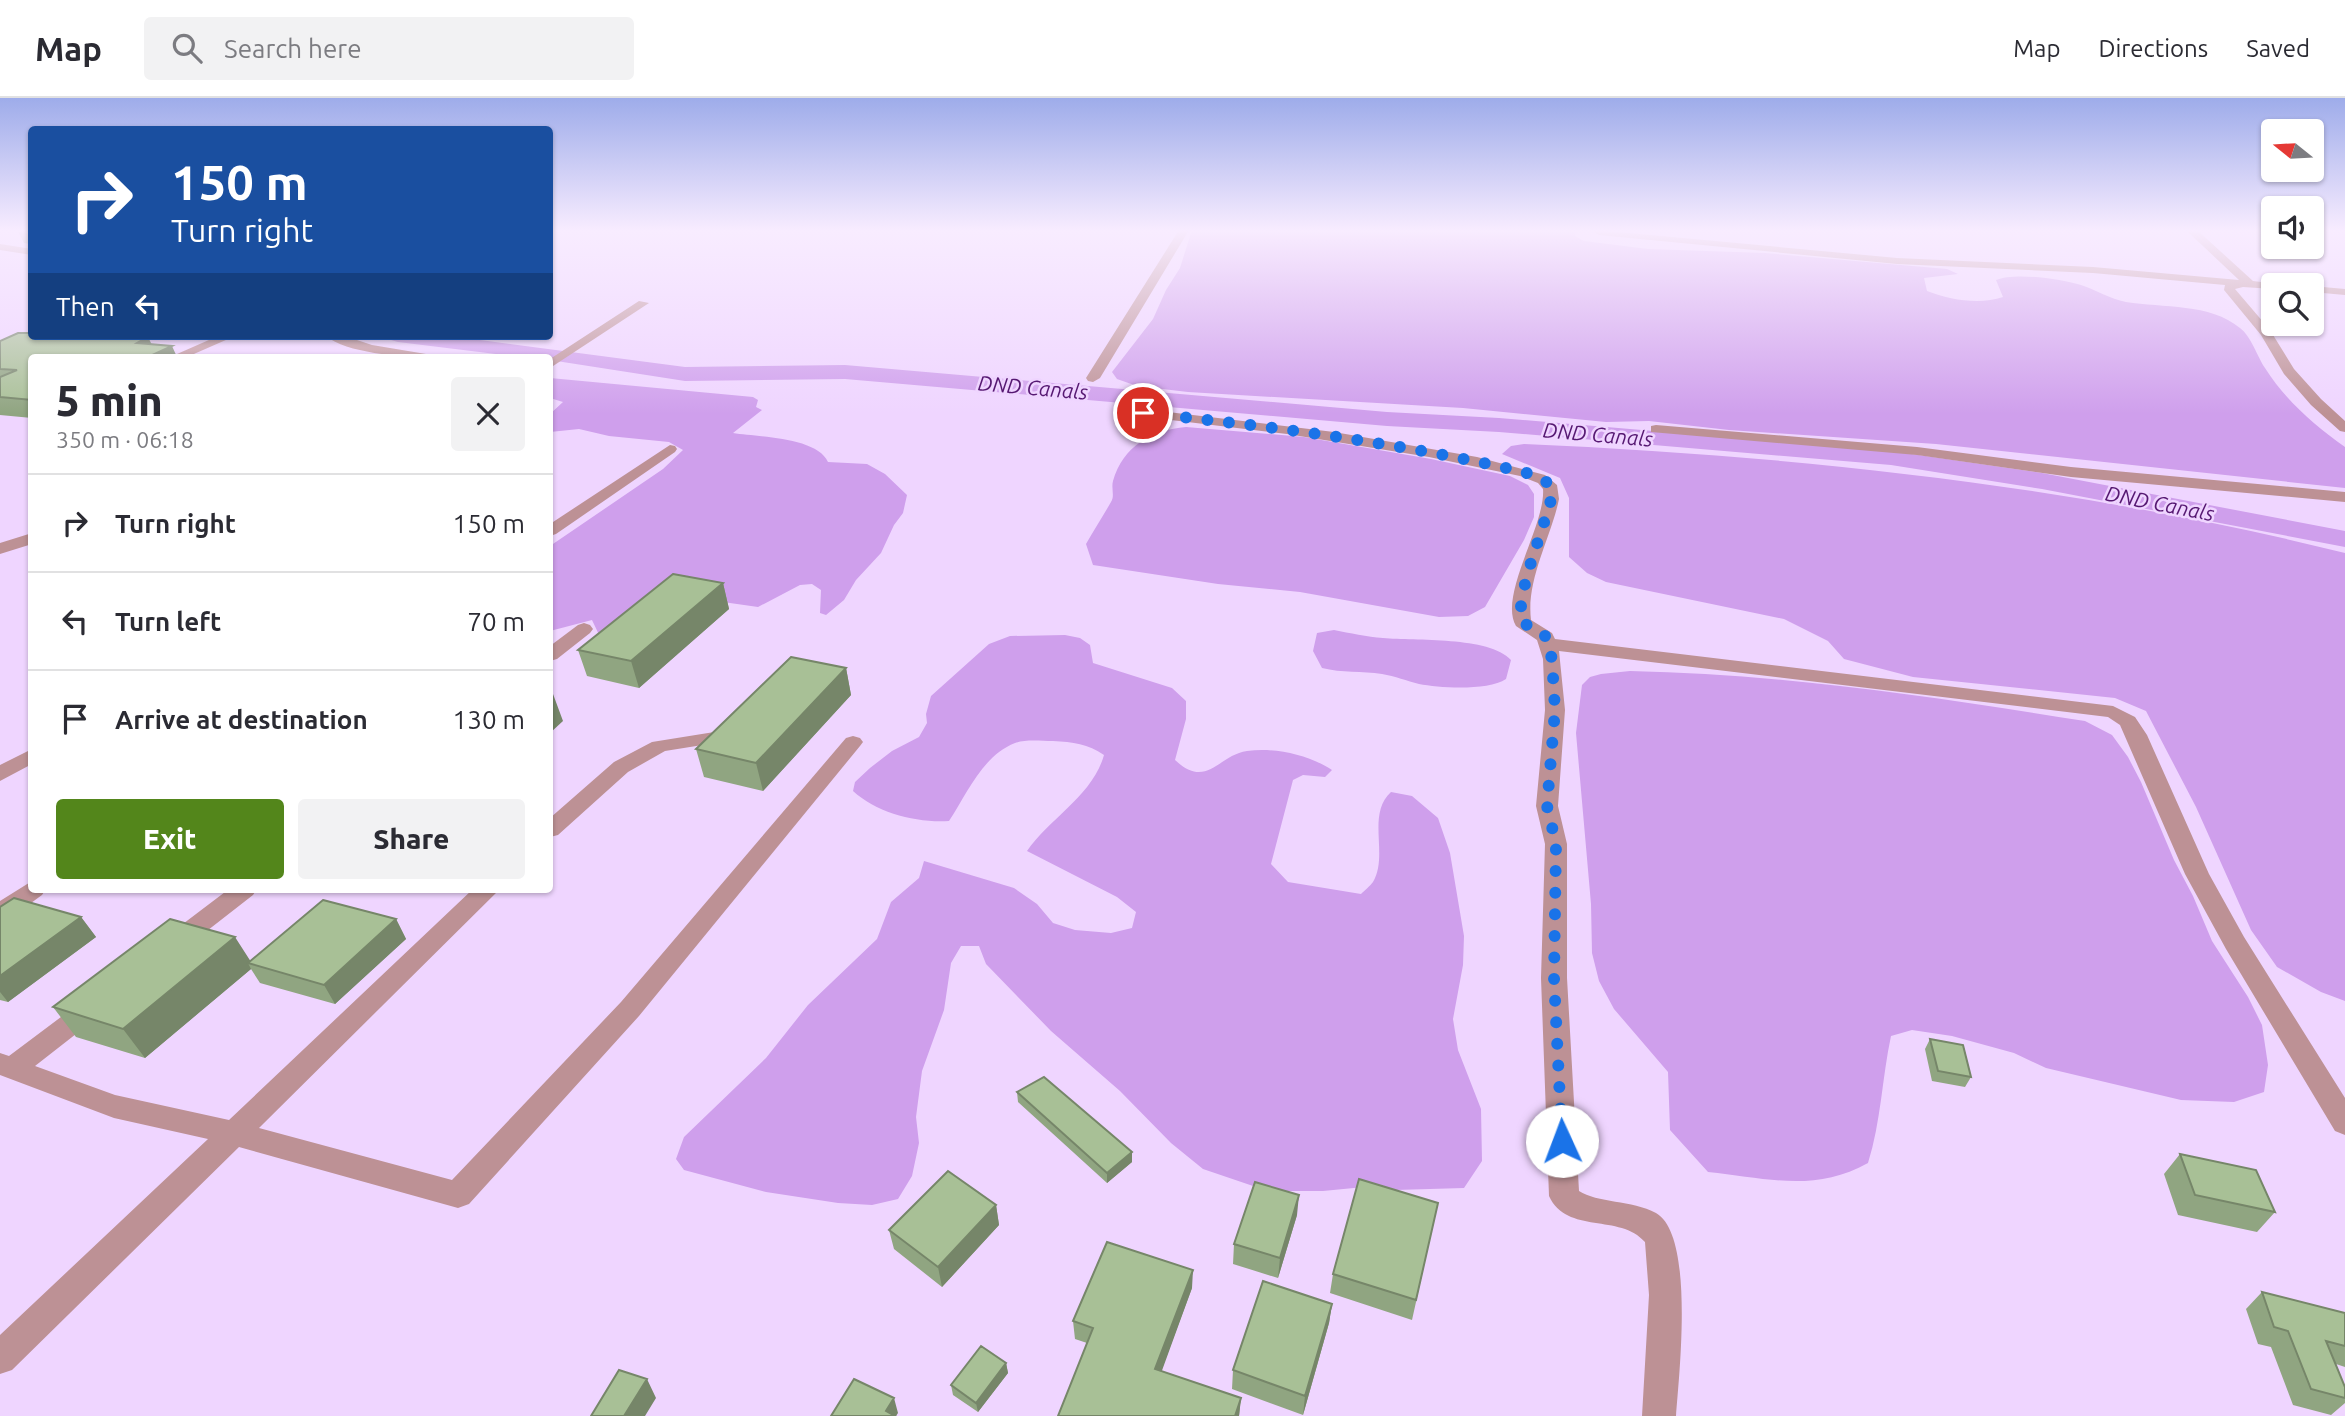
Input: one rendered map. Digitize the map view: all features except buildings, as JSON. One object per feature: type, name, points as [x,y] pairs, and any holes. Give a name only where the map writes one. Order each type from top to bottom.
[{"type":"street","points":[[1093,378],[1146,292]]},
{"type":"street","points":[[2231,292],[2266,332],[2289,371],[2316,402],[2345,428]]},
{"type":"street","points":[[553,362],[643,303]]},
{"type":"street","points":[[183,354],[219,340]]},
{"type":"street","points":[[345,340],[404,354]]},
{"type":"street","points":[[1143,413],[1287,428],[1380,443],[1480,462],[1542,478],[1550,487],[1552,493],[1523,592],[1520,614],[1522,622],[1545,636],[1550,644],[1555,710],[1547,806],[1556,844],[1554,978],[1564,1195],[1569,1202],[1581,1207],[1627,1216],[1650,1224],[1661,1240],[1665,1284],[1659,1416]]},
{"type":"street","points":[[1656,429],[1905,450],[2071,472],[2345,497]]},
{"type":"street","points":[[553,529],[670,449]]},
{"type":"street","points":[[0,549],[28,539]]},
{"type":"street","points":[[553,653],[584,629]]},
{"type":"street","points":[[1550,644],[2113,712],[2128,721],[2137,735],[2197,874],[2235,943],[2345,1123]]},
{"type":"street","points":[[553,827],[621,767],[659,746],[733,735]]},
{"type":"street","points":[[7,1066],[114,1106],[234,1133],[458,1195],[630,1009],[853,742]]},
{"type":"street","points":[[0,774],[28,757]]},
{"type":"street","points":[[0,913],[28,893]]},
{"type":"street","points":[[157,957],[241,893]]},
{"type":"street","points":[[0,1359],[484,893]]},
{"type":"street","points":[[7,1066],[113,991]]},
{"type":"shaded area","points":[[1165,292],[1929,292],[1945,297],[1985,301],[2003,297],[2001,292],[2097,292],[2126,302],[2201,310],[2228,320],[2240,328],[2251,341],[2265,368],[2291,402],[2345,447],[2345,488],[1936,444],[1729,430],[1649,421],[1606,422],[1463,408],[1188,392],[1137,386],[1117,379],[1112,372],[1153,319]]},
{"type":"shaded area","points":[[553,378],[753,397],[758,400],[756,407],[762,410],[733,433],[800,443],[812,447],[828,462],[867,464],[885,474],[907,495],[903,513],[894,525],[881,553],[856,580],[844,600],[826,615],[820,613],[821,590],[812,584],[800,585],[758,607],[723,602],[602,641],[592,620],[553,630],[553,544],[663,469],[683,450],[669,442],[609,436],[579,429],[553,432],[553,411],[563,402],[553,399]]},
{"type":"shaded area","points":[[1186,427],[1304,437],[1510,476],[1528,485],[1534,494],[1534,517],[1524,540],[1485,607],[1468,616],[1439,617],[1300,592],[1218,584],[1093,565],[1086,544],[1112,500],[1113,481],[1124,458],[1140,442],[1151,436]]},
{"type":"shaded area","points":[[1524,444],[1731,457],[1937,478],[2142,509],[2345,553],[2345,1001],[2321,992],[2277,967],[2251,930],[2196,807],[2146,711],[2115,698],[1913,677],[1844,659],[1828,641],[1784,619],[1606,582],[1587,573],[1569,557],[1569,498],[1560,478],[1502,454],[1511,446]]},
{"type":"shaded area","points":[[1334,630],[1377,637],[1469,643],[1500,652],[1511,660],[1506,679],[1498,683],[1464,688],[1419,684],[1382,674],[1337,671],[1322,668],[1313,651],[1317,633]]},
{"type":"shaded area","points":[[1065,635],[1080,638],[1090,645],[1093,663],[1172,688],[1186,701],[1186,719],[1175,760],[1186,768],[1196,772],[1204,771],[1237,754],[1269,750],[1302,756],[1332,770],[1325,777],[1303,775],[1293,780],[1271,864],[1288,882],[1361,894],[1373,882],[1377,871],[1380,812],[1391,792],[1412,796],[1438,818],[1450,853],[1464,936],[1463,965],[1453,1019],[1458,1050],[1481,1109],[1482,1161],[1464,1188],[1395,1190],[1364,1187],[1287,1191],[1256,1187],[1203,1169],[1171,1143],[1120,1091],[1051,1031],[986,964],[979,946],[961,946],[951,963],[944,1010],[922,1071],[916,1117],[919,1143],[912,1176],[898,1199],[872,1205],[838,1203],[766,1192],[684,1170],[676,1159],[684,1137],[766,1058],[808,1005],[877,939],[891,902],[919,878],[924,861],[1014,888],[1037,904],[1053,923],[1075,930],[1111,933],[1132,928],[1136,912],[1117,897],[1027,851],[1091,782],[1104,755],[1092,748],[1060,741],[1029,741],[1015,743],[1003,749],[984,766],[949,821],[910,818],[885,811],[853,791],[855,782],[870,768],[892,751],[919,737],[927,723],[926,714],[931,696],[989,644],[1010,636]]},
{"type":"shaded area","points":[[1630,671],[1744,677],[1915,695],[2085,721],[2112,735],[2141,782],[2212,941],[2248,997],[2262,1025],[2268,1065],[2264,1092],[2234,1102],[2181,1100],[2046,1068],[2014,1053],[1952,1036],[1912,1030],[1891,1036],[1876,1132],[1868,1163],[1829,1178],[1809,1181],[1770,1180],[1708,1172],[1670,1130],[1668,1072],[1614,1009],[1599,981],[1592,953],[1591,904],[1576,733],[1582,685],[1590,677]]},
{"type":"waterway","name":"DND Canals","points":[[432,340],[549,354]]},
{"type":"waterway","name":"DND Canals","points":[[553,354],[685,374],[845,372],[1387,419],[1499,425],[1891,458],[2042,481],[2345,539]]},
{"type":"route","points":[[1143,413],[1287,428],[1380,443],[1524,472],[1542,478],[1550,487],[1552,493],[1548,510],[1523,592],[1520,614],[1522,622],[1545,636],[1550,644],[1552,659],[1555,710],[1547,806],[1556,844],[1554,978],[1562,1141]]}]
